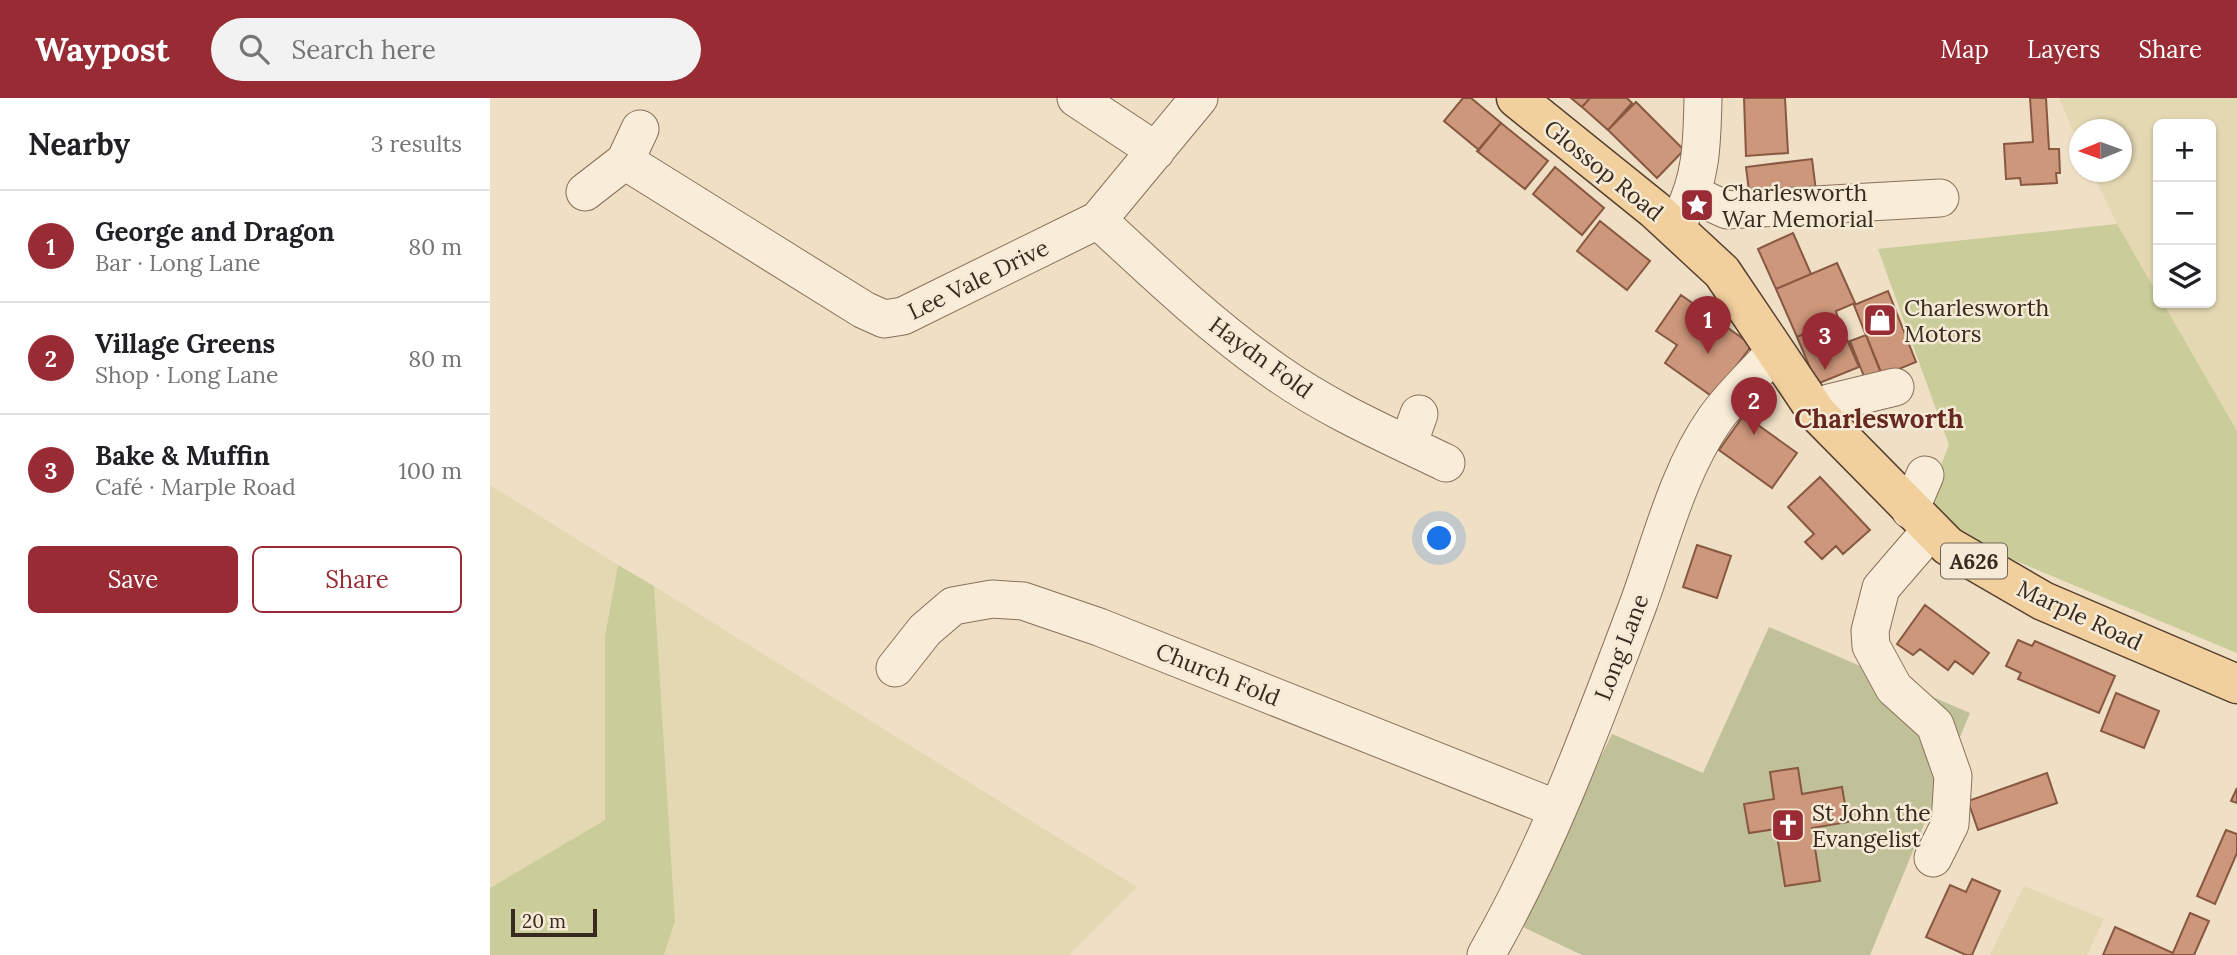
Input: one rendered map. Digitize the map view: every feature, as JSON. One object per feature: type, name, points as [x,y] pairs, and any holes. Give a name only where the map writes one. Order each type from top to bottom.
[{"type":"main road","name":"Glossop Road","points":[[1516,98],[1675,228],[1722,272]]},
{"type":"main road","name":"Marple Road","points":[[1722,272],[1817,413],[1948,546],[2043,601],[2237,684]]},
{"type":"street","points":[[1076,98],[1156,151]]},
{"type":"street","name":"Lee Vale Drive","points":[[585,192],[639,155],[864,310],[884,319],[903,316],[1098,220],[1199,98]]},
{"type":"street","points":[[1675,228],[1692,194],[1702,162],[1703,98]]},
{"type":"street","points":[[1692,194],[1727,210],[1940,198]]},
{"type":"street","name":"Haydn Fold","points":[[1098,220],[1181,298],[1277,373],[1358,421],[1413,429],[1446,463]]},
{"type":"street","name":"Long Lane","points":[[1486,955],[1520,896],[1558,809],[1607,687],[1676,495],[1714,420],[1775,352]]},
{"type":"street","points":[[1817,413],[1829,403],[1895,387]]},
{"type":"street","points":[[1924,475],[1921,520],[1881,588],[1870,631],[1871,646],[1894,688],[1935,724],[1953,776],[1950,824],[1933,858]]},
{"type":"street","name":"Church Fold","points":[[895,668],[925,630],[947,594],[1023,601],[1099,627],[1558,809]]},
{"type":"shaded area","points":[[2059,98],[2237,98],[2237,431],[2166,308],[2216,308],[2216,119],[2153,119],[2153,286],[2117,224],[2097,182],[2132,182],[2132,119],[2069,119],[2069,122]]},
{"type":"shaded area","points":[[490,485],[618,565],[605,636],[605,820],[490,888]]},
{"type":"shaded area","points":[[654,586],[1137,887],[1069,955],[664,955],[675,921]]},
{"type":"shaded area","points":[[2024,886],[2104,919],[2087,955],[1990,955]]},
{"type":"green space","points":[[2117,224],[2153,286],[2153,308],[2166,308],[2237,431],[2237,653],[1982,547],[1926,503],[1949,445],[1878,249]]},
{"type":"green space","points":[[618,565],[654,586],[675,921],[664,955],[490,955],[490,888],[605,820],[605,636]]},
{"type":"green space","points":[[1769,627],[1970,713],[1870,955],[1582,955],[1519,925],[1612,734],[1703,773]]},
{"type":"building","points":[[1463,98],[1471,98],[1501,123],[1479,150],[1444,121]]},
{"type":"building","points":[[1571,98],[1590,98],[1582,107]]},
{"type":"building","points":[[1590,98],[1627,98],[1632,103],[1608,130],[1582,107]]},
{"type":"building","points":[[1744,98],[1785,98],[1788,153],[1746,156]]},
{"type":"building","points":[[2030,98],[2046,98],[2049,149],[2059,149],[2060,173],[2056,173],[2057,183],[2021,185],[2020,178],[2006,179],[2004,144],[2033,142]]},
{"type":"building","points":[[1636,102],[1684,150],[1657,178],[1608,130]]},
{"type":"building","points":[[1501,123],[1548,161],[1525,189],[1477,151]]},
{"type":"building","points":[[1812,159],[1816,191],[1750,199],[1746,167]]},
{"type":"building","points":[[1555,167],[1604,208],[1582,235],[1533,194]]},
{"type":"building","points":[[1600,221],[1650,261],[1627,290],[1577,251]]},
{"type":"building","points":[[1793,233],[1811,274],[1776,289],[1758,249]]},
{"type":"building","points":[[1837,263],[1855,303],[1836,311],[1838,319],[1797,337],[1776,289]]},
{"type":"building","name":"Charlesworth Motors","points":[[1888,291],[1916,362],[1882,376],[1854,305]]},
{"type":"building","points":[[1681,295],[1752,345],[1713,397],[1665,363],[1677,345],[1656,331]]},
{"type":"building","points":[[1838,319],[1859,367],[1817,384],[1797,337]]},
{"type":"building","points":[[1866,335],[1881,372],[1865,379],[1850,341]]},
{"type":"building","points":[[1744,415],[1797,453],[1772,488],[1719,450]]},
{"type":"building","points":[[1820,477],[1870,530],[1843,554],[1836,546],[1822,559],[1805,542],[1814,534],[1788,507]]},
{"type":"building","points":[[1697,545],[1731,556],[1717,598],[1683,587]]},
{"type":"building","points":[[1925,605],[1989,653],[1973,674],[1955,661],[1948,670],[1920,649],[1913,655],[1897,644]]},
{"type":"building","points":[[2018,640],[2032,646],[2035,641],[2115,676],[2099,713],[2018,679],[2021,673],[2006,666]]},
{"type":"building","points":[[2116,693],[2159,711],[2144,748],[2101,731]]},
{"type":"building","name":"St John the Evangelist","points":[[1798,768],[1802,794],[1842,787],[1848,822],[1812,828],[1820,881],[1785,886],[1776,829],[1749,833],[1744,804],[1774,799],[1770,772]]},
{"type":"building","points":[[2047,773],[2057,803],[1978,830],[1968,801]]},
{"type":"building","points":[[2237,788],[2237,803],[2231,801]]},
{"type":"building","points":[[2226,830],[2237,834],[2237,853],[2215,904],[2197,896]]},
{"type":"building","points":[[1972,879],[2000,891],[1972,955],[1966,955],[1926,937],[1950,885],[1966,892]]},
{"type":"building","points":[[2190,913],[2209,921],[2194,955],[2172,955]]},
{"type":"building","points":[[2115,927],[2173,953],[2103,955]]},
{"type":"place","name":"Charlesworth War Memorial","points":[[1697,205]]},
{"type":"place","name":"Charlesworth Motors","points":[[1880,320]]},
{"type":"place","name":"George and Dragon","points":[[1708,354]]},
{"type":"place","name":"Bake & Muffin","points":[[1825,370]]},
{"type":"place","name":"Village Greens","points":[[1754,435]]},
{"type":"place","name":"St John the Evangelist","points":[[1788,825]]},
{"type":"district","name":"Charlesworth","points":[[1879,418]]}]
